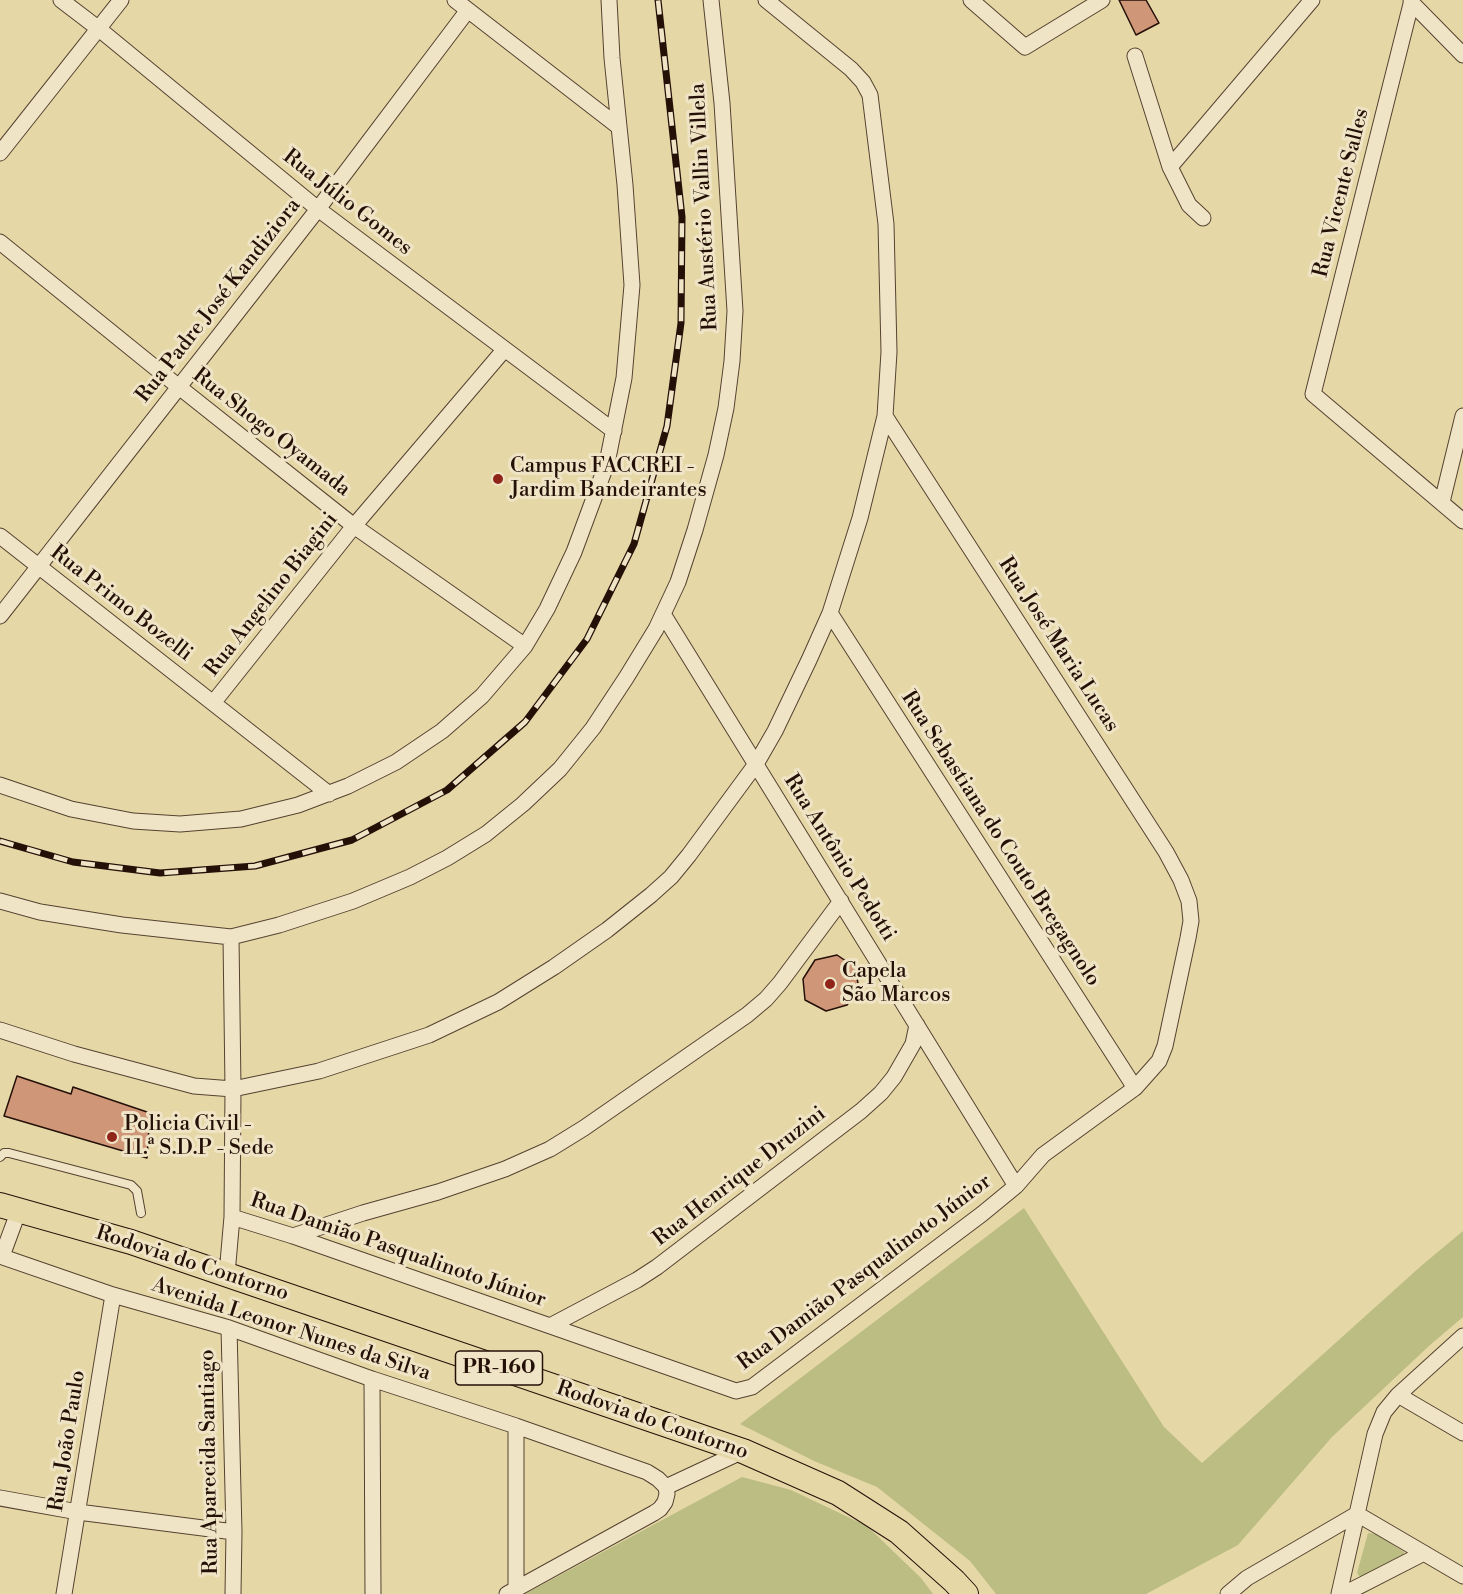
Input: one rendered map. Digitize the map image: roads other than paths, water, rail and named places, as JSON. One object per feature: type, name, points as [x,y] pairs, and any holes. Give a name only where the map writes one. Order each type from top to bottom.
[{"type":"main road","name":"Rodovia do Contorno","points":[[9,1207],[131,1242],[743,1451],[838,1493],[899,1532],[966,1594]]},
{"type":"street","name":"Rua Júlio Gomes","points":[[62,0],[318,209],[614,431]]},
{"type":"street","points":[[0,153],[121,0]]},
{"type":"street","points":[[455,0],[619,127]]},
{"type":"street","points":[[0,785],[71,809],[133,821],[180,824],[241,819],[298,805],[348,786],[396,762],[442,731],[482,696],[525,646],[547,609],[574,552],[607,463],[624,378],[632,285],[609,0]]},
{"type":"street","name":"Rua Austério Vallin Villela","points":[[0,901],[40,912],[122,925],[231,937],[279,926],[353,901],[410,877],[447,858],[486,834],[523,804],[567,761],[593,728],[626,678],[656,629],[678,582],[701,509],[724,418],[732,361],[735,311],[722,103],[711,0]]},
{"type":"street","points":[[0,1030],[74,1054],[194,1086],[233,1089],[318,1071],[429,1035],[507,996],[607,930],[658,889],[689,855],[756,764],[775,731],[830,613],[860,518],[885,416],[889,352],[886,224],[870,94],[851,69],[766,0]]},
{"type":"street","points":[[970,0],[1025,47],[1102,0]]},
{"type":"street","points":[[1170,166],[1312,0]]},
{"type":"street","points":[[1411,1],[1463,55]]},
{"type":"street","name":"Rua Vicente Salles","points":[[1411,1],[1314,394],[1442,502]]},
{"type":"street","name":"Rua Padre José Kandiziora","points":[[0,616],[318,209],[468,10]]},
{"type":"street","points":[[1135,56],[1170,166],[1189,205],[1203,218]]},
{"type":"street","name":"Rua Shogo Oyamada","points":[[0,242],[354,526],[525,646]]},
{"type":"street","name":"Rua Angelino Biagini","points":[[213,703],[354,526],[504,350]]},
{"type":"street","name":"Rua José Maria Lucas","points":[[885,416],[1166,852],[1189,901]]},
{"type":"street","points":[[1463,416],[1442,502],[1463,521]]},
{"type":"street","name":"Rua Primo Bozelli","points":[[0,536],[328,794]]},
{"type":"street","name":"Rua Sebastiana do Couto Bregagnolo","points":[[830,613],[1135,1088]]},
{"type":"street","name":"Rua Antônio Pedotti","points":[[663,614],[1016,1186]]},
{"type":"street","points":[[293,1236],[438,1192],[505,1169],[550,1149],[584,1128],[766,999],[841,901]]},
{"type":"street","name":"Rua Damião Pasqualinoto Júnior","points":[[232,1217],[552,1325],[736,1391],[752,1387],[951,1237],[1016,1186],[1043,1155],[1135,1088],[1159,1061],[1165,1046],[1191,921],[1189,901]]},
{"type":"street","points":[[227,1274],[232,1217],[231,937]]},
{"type":"street","name":"Rua Henrique Druzini","points":[[552,1325],[657,1267],[861,1111],[881,1093],[894,1077],[913,1044],[917,1025]]},
{"type":"street","points":[[1,1256],[9,1207]]},
{"type":"street","name":"Avenida Leonor Nunes da Silva","points":[[1,1256],[112,1295],[229,1328],[372,1379],[516,1426],[647,1472],[666,1487]]},
{"type":"street","name":"Rua João Paulo","points":[[64,1594],[112,1295]]},
{"type":"street","name":"Rua Aparecida Santiago","points":[[229,1328],[234,1532],[233,1594]]},
{"type":"street","points":[[1339,1594],[1379,1423],[1384,1412],[1398,1395],[1463,1336]]},
{"type":"street","points":[[372,1379],[373,1594]]},
{"type":"street","points":[[1398,1395],[1463,1433]]},
{"type":"street","points":[[512,1592],[516,1426]]},
{"type":"street","points":[[512,1592],[660,1509],[665,1502],[666,1487],[743,1451]]},
{"type":"street","points":[[0,1498],[78,1512],[234,1532]]},
{"type":"street","points":[[1357,1514],[1463,1576]]},
{"type":"street","points":[[1228,1594],[1247,1578],[1357,1514]]},
{"type":"street","points":[[1344,1594],[1424,1553]]},
{"type":"lane","points":[[0,1157],[9,1153],[131,1185],[137,1191],[141,1213]]},
{"type":"railway","points":[[0,841],[73,862],[160,873],[255,866],[352,840],[447,790],[525,722],[587,639],[634,544],[667,426],[681,323],[682,217],[658,0]]},
{"type":"place","name":"Campus FACCREI - Jardim Bandeirantes","points":[[498,479]]},
{"type":"place","name":"Capela São Marcos","points":[[830,984]]},
{"type":"place","name":"Policia Civil - 11.ª S.D.P - Sede","points":[[112,1137]]}]
